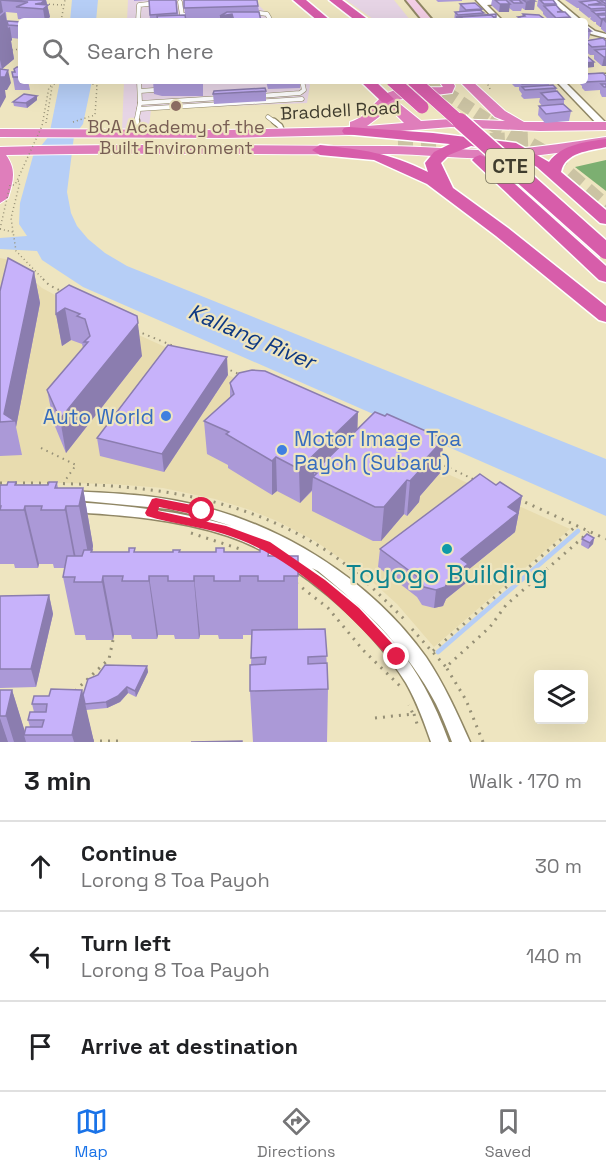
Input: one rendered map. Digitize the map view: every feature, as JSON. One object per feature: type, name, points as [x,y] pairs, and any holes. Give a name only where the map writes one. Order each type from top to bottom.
[{"type":"highway","points":[[298,0],[312,18]]},
{"type":"highway","points":[[298,0],[321,18]]},
{"type":"highway","points":[[321,0],[345,18]]},
{"type":"highway","points":[[335,0],[360,18]]},
{"type":"highway","points":[[370,84],[416,124],[467,139],[510,146],[525,138]]},
{"type":"highway","name":"CTE","points":[[396,84],[606,276]]},
{"type":"highway","name":"CTE","points":[[417,84],[606,251]]},
{"type":"highway","points":[[288,133],[362,123],[375,116],[387,99],[396,94],[448,90],[447,84]]},
{"type":"highway","points":[[448,190],[436,173],[433,163],[442,153],[490,123],[488,113],[463,84]]},
{"type":"highway","points":[[472,84],[525,138],[553,172],[606,219]]},
{"type":"highway","name":"Braddell Road","points":[[0,151],[39,138],[78,142],[349,131],[416,124],[490,123],[525,138],[605,135]]},
{"type":"highway","points":[[349,131],[467,139],[525,138],[570,127]]},
{"type":"highway","name":"Braddell Road","points":[[78,142],[101,149],[120,151],[320,150],[398,144],[442,153],[525,138],[570,127],[605,135]]},
{"type":"highway","points":[[0,133],[39,138]]},
{"type":"highway","points":[[553,172],[555,163],[565,154],[605,135]]},
{"type":"highway","points":[[0,141],[39,138]]},
{"type":"highway","points":[[78,142],[398,144],[432,147],[467,139]]},
{"type":"highway","points":[[101,149],[398,144]]},
{"type":"highway","points":[[320,150],[361,153],[382,158],[416,172],[448,190],[568,283],[606,316]]},
{"type":"highway","points":[[0,157],[8,169],[1,193]]},
{"type":"highway","points":[[0,169],[1,193]]},
{"type":"main road","points":[[402,0],[417,18]]},
{"type":"main road","points":[[410,0],[425,18]]},
{"type":"street","points":[[481,1],[520,0]]},
{"type":"street","points":[[553,0],[575,18]]},
{"type":"street","points":[[481,1],[497,18]]},
{"type":"street","points":[[588,29],[593,33],[606,36]]},
{"type":"street","points":[[588,77],[606,76]]},
{"type":"street","points":[[563,84],[605,135]]},
{"type":"street","points":[[59,495],[153,508],[202,511],[260,531],[296,549],[345,584],[372,608],[404,642],[423,668],[445,706],[461,742]]},
{"type":"street","points":[[153,508],[237,533],[265,545],[321,583],[354,611],[397,657],[429,710],[440,742]]},
{"type":"lane","points":[[185,15],[182,15],[180,2],[191,1]]},
{"type":"lane","points":[[138,18],[139,5],[168,2]]},
{"type":"lane","points":[[255,6],[269,18]]},
{"type":"lane","points":[[244,13],[263,13]]},
{"type":"lane","points":[[135,130],[139,84]]},
{"type":"lane","points":[[139,106],[265,103],[272,98],[300,93],[304,90],[303,84]]},
{"type":"lane","points":[[140,91],[154,90]]},
{"type":"lane","points":[[139,106],[170,99],[302,99]]},
{"type":"lane","points":[[268,117],[288,133]]},
{"type":"path","points":[[62,18],[65,0]]},
{"type":"path","points":[[42,4],[64,5]]},
{"type":"path","points":[[6,52],[18,50]]},
{"type":"path","points":[[39,138],[52,84]]},
{"type":"path","points":[[13,232],[0,229],[10,185],[15,185],[42,126],[50,87],[55,84]]},
{"type":"path","points":[[65,122],[80,122],[95,115],[97,86],[93,84]]},
{"type":"path","points":[[20,182],[11,218],[16,251],[49,285],[68,295]]},
{"type":"path","points":[[137,330],[180,349]]},
{"type":"path","points":[[223,367],[245,377]]},
{"type":"path","points":[[41,448],[76,465],[59,495]]},
{"type":"path","points":[[437,463],[480,482]]},
{"type":"path","points":[[512,497],[606,539]]},
{"type":"path","points":[[433,651],[576,526]]},
{"type":"path","points":[[483,742],[466,700],[446,667],[490,627],[506,605],[589,532]]},
{"type":"path","points":[[191,533],[251,553]]},
{"type":"path","points":[[289,579],[328,608],[363,650],[403,689]]},
{"type":"path","points":[[70,698],[84,681],[109,659],[113,640]]},
{"type":"path","points":[[375,718],[413,714],[406,697]]},
{"type":"path","points":[[84,741],[119,741]]},
{"type":"shaded area","points":[[128,0],[254,0],[271,18],[127,18]]},
{"type":"shaded area","points":[[346,0],[394,0],[409,18],[372,18]]},
{"type":"shaded area","name":"BCA Academy of the Built Environment","points":[[124,84],[310,85],[307,103],[151,109],[149,128],[122,130]]},
{"type":"shaded area","points":[[0,258],[10,260],[42,288],[83,310],[570,529],[434,647],[397,604],[366,576],[315,541],[250,510],[215,499],[163,488],[112,484],[0,482]]},
{"type":"green space","points":[[606,160],[606,191],[575,167]]},
{"type":"water","points":[[72,0],[98,0],[96,18],[70,18]]},
{"type":"water","name":"Kallang River","points":[[59,84],[91,84],[83,124],[74,136],[67,192],[71,213],[77,226],[88,239],[105,253],[127,266],[606,459],[606,516],[83,287],[42,260],[37,251],[0,249],[0,238],[27,236],[19,224],[20,203],[33,156],[49,136]]},
{"type":"building","points":[[0,0],[45,0],[35,4],[48,5],[43,9],[16,7],[28,2]]},
{"type":"building","points":[[149,0],[176,0],[177,13],[150,15]]},
{"type":"building","points":[[184,0],[257,0],[258,6],[184,8]]},
{"type":"building","points":[[495,0],[506,0],[510,4],[500,4]]},
{"type":"building","points":[[510,0],[519,0],[522,3],[514,3]]},
{"type":"building","points":[[540,0],[553,0],[556,4],[544,4]]},
{"type":"building","points":[[596,0],[601,3],[588,5],[604,5],[606,8],[591,9],[580,2]]},
{"type":"building","points":[[475,3],[482,9],[466,10],[460,4]]},
{"type":"building","points":[[556,5],[561,11],[557,12],[565,12],[570,17],[556,18],[544,6]]},
{"type":"building","points":[[480,10],[484,13],[458,15],[455,12]]},
{"type":"building","points":[[606,10],[606,13],[596,14],[592,11]]},
{"type":"building","points":[[227,12],[259,12],[260,18],[233,18],[232,14],[220,16]]},
{"type":"building","points":[[496,14],[496,17],[491,15],[456,17]]},
{"type":"building","points":[[523,14],[539,15],[543,18],[518,17],[525,16]]},
{"type":"building","points":[[185,15],[186,18],[157,18],[157,16]]},
{"type":"building","points":[[491,15],[494,18],[462,18]]},
{"type":"building","points":[[597,15],[606,15],[606,18],[601,19]]},
{"type":"building","points":[[7,21],[18,22],[18,26],[8,25]]},
{"type":"building","points":[[603,38],[606,46],[592,47],[588,40]]},
{"type":"building","points":[[606,49],[606,57],[595,50]]},
{"type":"building","points":[[18,67],[18,77],[13,77],[14,69]]},
{"type":"building","points":[[0,69],[8,70],[5,77],[0,77]]},
{"type":"building","points":[[603,73],[606,81],[588,82],[588,74]]},
{"type":"building","points":[[553,85],[556,88],[525,90],[522,87]]},
{"type":"building","points":[[265,88],[266,91],[213,94],[214,91]]},
{"type":"building","points":[[557,91],[564,99],[548,100],[541,93]]},
{"type":"building","points":[[24,94],[37,96],[26,103],[13,102]]},
{"type":"building","points":[[563,104],[571,111],[546,114],[539,106]]},
{"type":"building","points":[[8,258],[34,272],[4,414],[15,421],[0,422],[0,291]]},
{"type":"building","points":[[69,285],[137,316],[138,323],[60,419],[47,390],[88,342],[84,342],[90,336],[85,319],[77,316],[80,314],[65,308],[56,314],[56,294]]},
{"type":"building","name":"Auto World","points":[[168,345],[227,357],[162,454],[97,438]]},
{"type":"building","points":[[252,370],[265,371],[358,412],[299,469],[276,457],[272,461],[226,434],[229,432],[204,421],[234,394],[230,383],[239,373]]},
{"type":"building","points":[[375,412],[385,416],[387,414],[444,439],[419,466],[422,468],[410,481],[407,480],[384,507],[375,507],[313,477],[317,473],[314,472]]},
{"type":"building","name":"Toyogo Building","points":[[480,474],[496,485],[500,482],[522,496],[508,507],[518,513],[461,559],[468,564],[449,580],[445,587],[436,590],[424,587],[419,578],[380,549]]},
{"type":"building","points":[[8,482],[16,482],[15,485],[48,485],[49,482],[57,482],[55,488],[83,488],[79,506],[66,506],[65,510],[41,510],[42,506],[25,506],[24,510],[0,510],[0,485],[7,485]]},
{"type":"building","points":[[587,534],[594,538],[590,543],[582,539]]},
{"type":"building","points":[[129,548],[135,548],[134,552],[180,550],[179,552],[216,552],[216,548],[224,548],[224,552],[260,552],[260,549],[269,549],[268,556],[298,556],[298,576],[284,576],[284,581],[258,581],[258,576],[240,576],[240,581],[214,581],[214,576],[194,576],[194,581],[168,581],[168,576],[149,576],[149,581],[122,581],[123,576],[103,576],[102,582],[74,582],[75,577],[63,577],[67,556],[82,556],[84,550],[129,552]]},
{"type":"building","points":[[49,595],[31,669],[0,669],[0,596]]},
{"type":"building","points":[[325,629],[327,656],[308,657],[308,664],[327,663],[328,689],[250,691],[250,665],[265,664],[266,657],[251,658],[252,630]]},
{"type":"building","points":[[105,665],[147,666],[135,691],[127,687],[118,696],[106,702],[85,704],[83,695],[88,679],[98,675]]},
{"type":"building","points":[[51,689],[82,690],[72,735],[24,735],[26,727],[42,727],[44,720],[28,720],[30,712],[46,712],[47,704],[32,704],[34,696],[49,696]]},
{"type":"building","points":[[0,690],[12,690],[6,716],[0,716]]},
{"type":"building","points":[[242,741],[242,742],[191,742]]},
{"type":"waterway","points":[[438,652],[578,531]]},
{"type":"tunnel","points":[[434,84],[489,121]]},
{"type":"tunnel","points":[[489,121],[544,153],[606,207]]},
{"type":"tunnel","points":[[398,144],[531,139]]},
{"type":"place","name":"BCA Academy of the Built Environment","points":[[176,106]]},
{"type":"place","name":"Auto World","points":[[166,416]]},
{"type":"place","name":"Motor Image Toa Payoh (Subaru)","points":[[282,450]]},
{"type":"place","name":"Toyogo Building","points":[[447,549]]},
{"type":"route","points":[[202,511],[156,502],[151,513],[237,533],[265,545],[321,583],[354,611],[397,657]]}]
